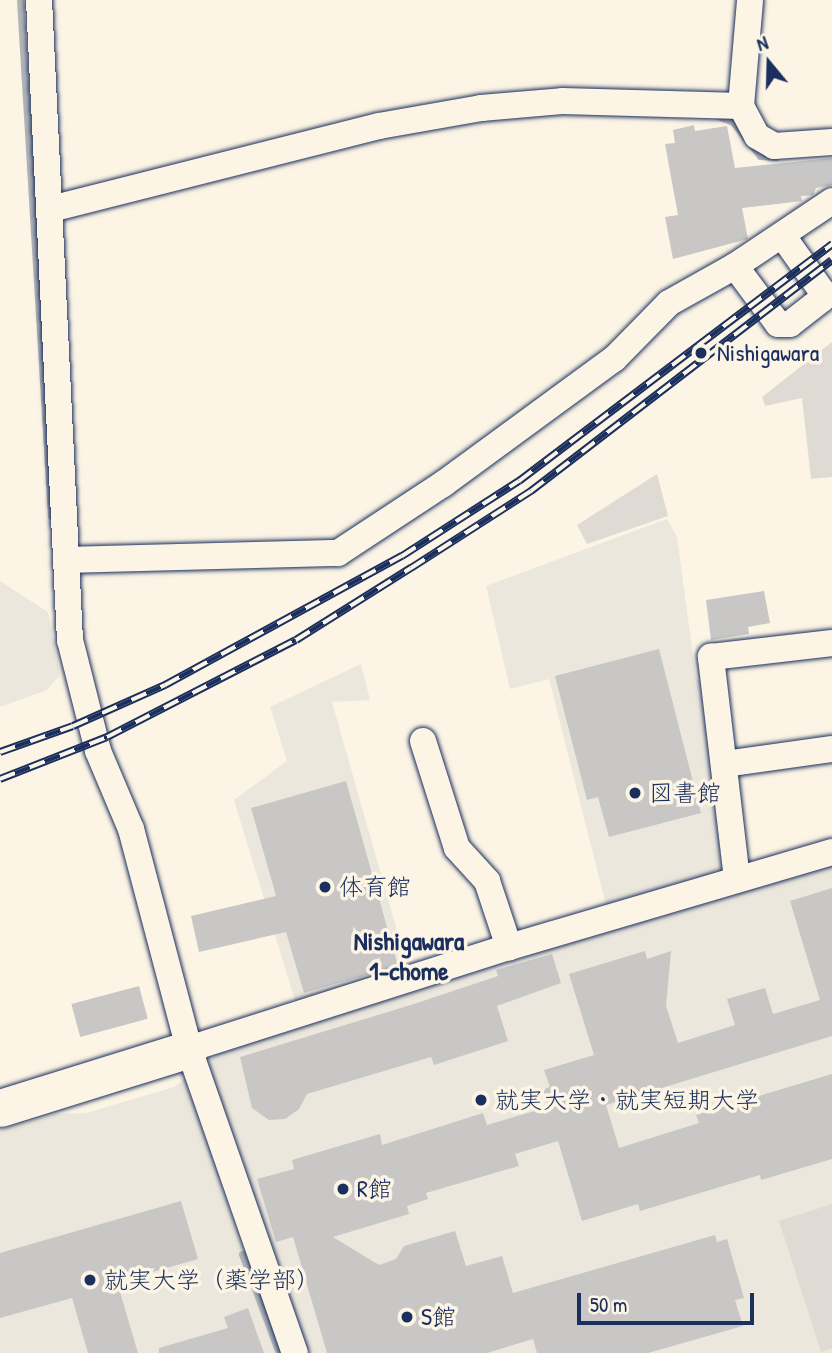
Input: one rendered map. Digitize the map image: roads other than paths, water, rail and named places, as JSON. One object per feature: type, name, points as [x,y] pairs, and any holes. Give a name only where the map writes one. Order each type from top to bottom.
[{"type":"street","points":[[39,0],[70,640],[99,751],[131,829],[189,1049],[295,1353]]},
{"type":"street","points":[[750,0],[741,106],[757,136],[774,146],[832,142]]},
{"type":"street","points":[[51,209],[239,158],[481,108],[562,101],[741,106]]},
{"type":"street","points":[[68,560],[338,553],[443,484],[614,359],[669,303],[735,266],[832,201]]},
{"type":"street","points":[[735,266],[778,324],[790,324],[822,299],[821,290],[782,235]]},
{"type":"street","points":[[737,879],[711,657],[832,643]]},
{"type":"street","points":[[423,741],[457,848],[486,881],[509,947]]},
{"type":"street","points":[[724,764],[832,749]]},
{"type":"street","points":[[0,1108],[509,947],[832,852]]},
{"type":"waterway","points":[[20,0],[51,516]]},
{"type":"waterway","points":[[718,116],[733,122],[760,156],[776,157]]},
{"type":"waterway","points":[[242,1254],[279,1353]]},
{"type":"railway","points":[[0,752],[73,726],[165,685],[402,556],[519,481],[832,244]]},
{"type":"railway","points":[[0,779],[107,737],[296,640],[531,491],[832,260]]},
{"type":"place","name":"Nishigawara","points":[[701,353]]},
{"type":"place","name":"図書館","points":[[635,793]]},
{"type":"place","name":"体育館","points":[[325,887]]},
{"type":"place","name":"就実大学・就実短期大学","points":[[481,1100]]},
{"type":"place","name":"R館","points":[[343,1189]]},
{"type":"place","name":"就実大学（薬学部）","points":[[90,1280]]},
{"type":"place","name":"S館","points":[[407,1317]]},
{"type":"district","name":"Nishigawara 1-chome","points":[[409,956]]}]
